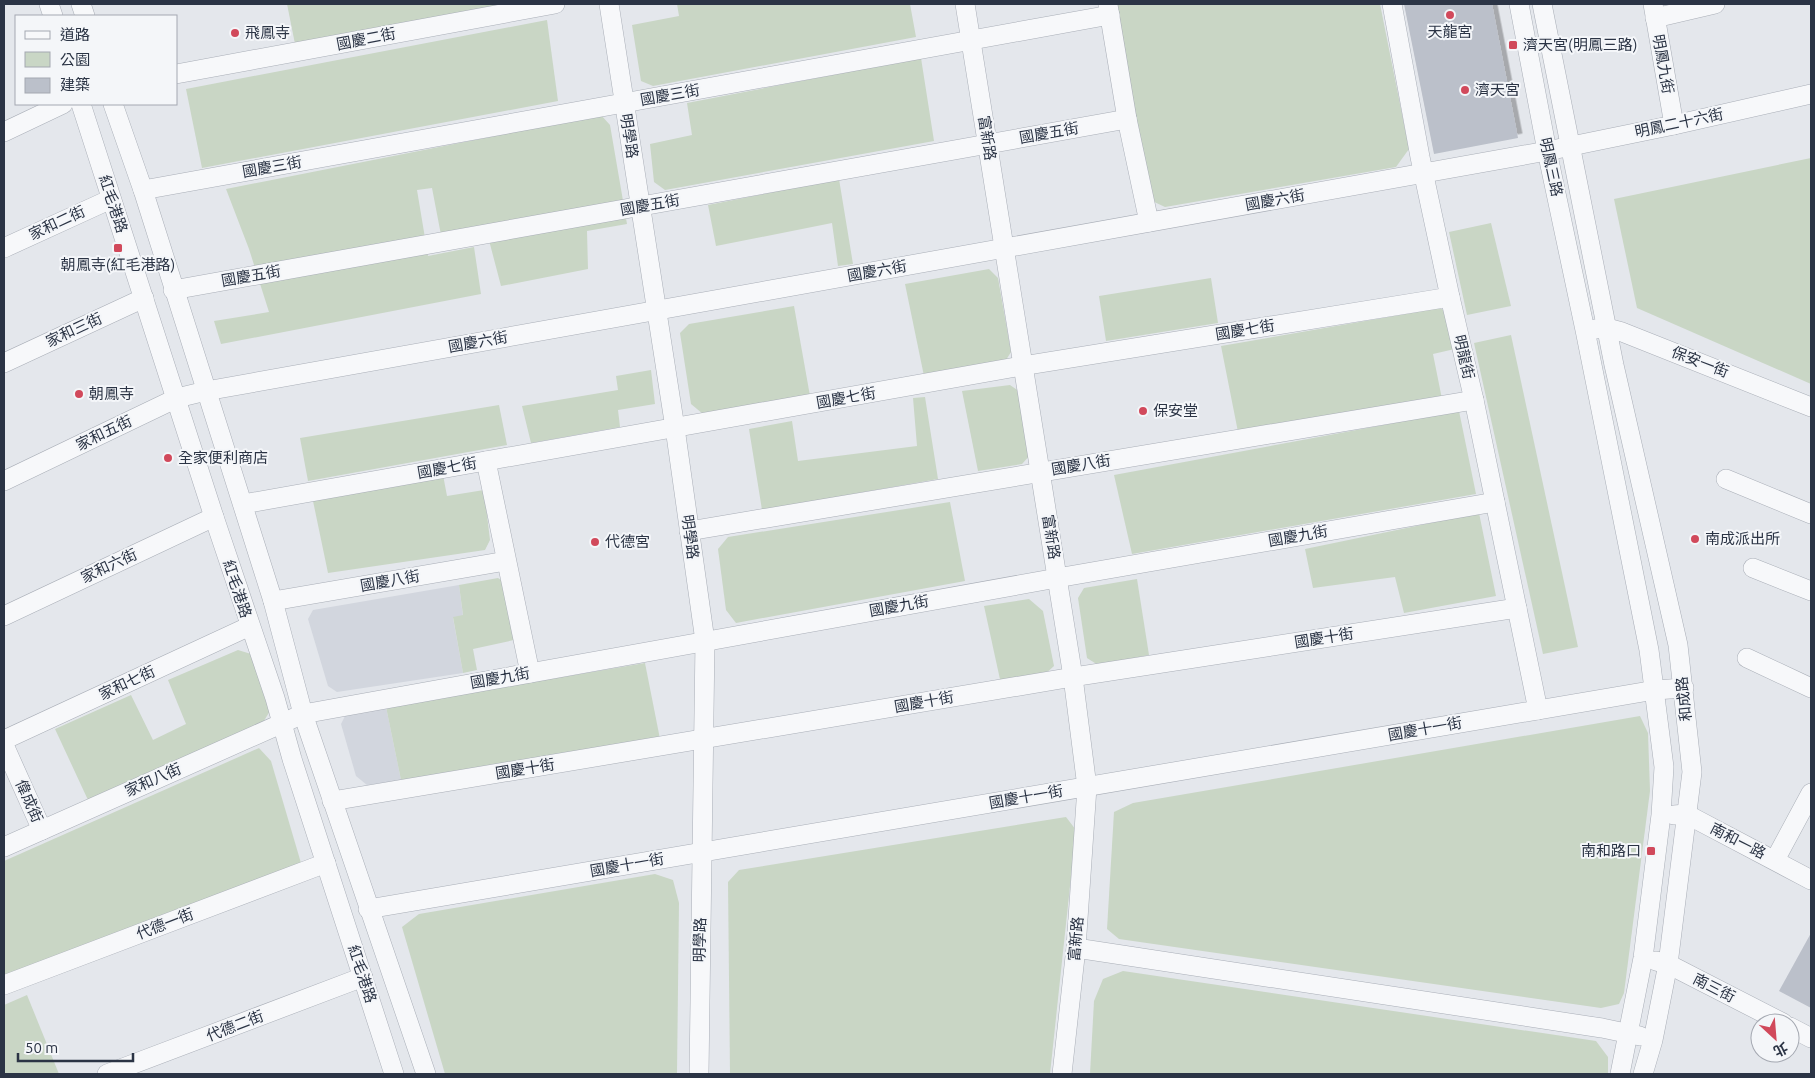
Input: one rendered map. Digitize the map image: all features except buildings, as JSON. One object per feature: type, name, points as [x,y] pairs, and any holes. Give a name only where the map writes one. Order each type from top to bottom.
[{"type":"street","name":"國慶二街","points":[[178,74],[555,4]]},
{"type":"street","name":"明學路","points":[[609,4],[675,428],[705,641],[699,1074]]},
{"type":"street","name":"富新路","points":[[964,4],[988,144],[1022,366],[1041,471],[1073,677],[1087,787],[1076,948],[1062,1074]]},
{"type":"street","name":"明龍街","points":[[1392,4],[1424,173],[1474,400],[1538,710]]},
{"type":"street","name":"明鳳三路","points":[[1519,4],[1547,151],[1585,330]]},
{"type":"street","name":"明鳳三路","points":[[1542,4],[1607,328]]},
{"type":"street","points":[[1654,11],[1715,4]]},
{"type":"street","name":"國慶三街","points":[[142,190],[971,40],[1109,9]]},
{"type":"street","points":[[1109,9],[1127,119],[1149,222]]},
{"type":"street","name":"明鳳九街","points":[[1654,11],[1674,125]]},
{"type":"street","name":"明鳳二十六街","points":[[1547,151],[1811,94]]},
{"type":"street","points":[[4,132],[61,105]]},
{"type":"street","name":"紅毛港路","points":[[81,105],[214,517],[275,698],[292,759],[394,1074]]},
{"type":"street","name":"紅毛港路","points":[[113,105],[273,602],[303,714],[368,910],[426,1074]]},
{"type":"street","name":"國慶五街","points":[[173,290],[1127,119]]},
{"type":"street","name":"國慶六街","points":[[206,391],[1547,151]]},
{"type":"street","name":"家和二街","points":[[4,248],[111,199]]},
{"type":"street","name":"國慶七街","points":[[242,504],[1022,366],[1450,297]]},
{"type":"street","name":"家和三街","points":[[4,362],[144,298]]},
{"type":"street","name":"保安一街","points":[[1585,330],[1607,328],[1622,332],[1811,406]]},
{"type":"street","name":"和成路","points":[[1607,328],[1678,645],[1692,772],[1668,964],[1653,1040],[1644,1074]]},
{"type":"street","name":"和成路","points":[[1585,330],[1649,650],[1664,767],[1661,816],[1643,958],[1630,1033],[1620,1074]]},
{"type":"street","name":"家和五街","points":[[4,481],[176,398],[206,391]]},
{"type":"street","name":"國慶八街","points":[[689,531],[1474,400]]},
{"type":"street","points":[[486,461],[530,673]]},
{"type":"street","points":[[1726,479],[1811,514]]},
{"type":"street","name":"國慶九街","points":[[303,714],[1057,578],[1495,502]]},
{"type":"street","name":"家和六街","points":[[4,616],[214,517]]},
{"type":"street","name":"國慶八街","points":[[273,602],[506,561]]},
{"type":"street","points":[[1753,568],[1811,591]]},
{"type":"street","name":"國慶十街","points":[[332,801],[1073,677],[1517,608]]},
{"type":"street","name":"家和七街","points":[[4,740],[250,626]]},
{"type":"street","points":[[1747,658],[1811,688]]},
{"type":"street","name":"國慶十一街","points":[[368,910],[1655,690],[1684,688]]},
{"type":"street","name":"家和八街","points":[[4,848],[303,714]]},
{"type":"street","name":"偉成街","points":[[4,744],[42,830]]},
{"type":"street","points":[[1775,860],[1811,793]]},
{"type":"street","points":[[1661,816],[1686,814]]},
{"type":"street","name":"南和一路","points":[[1686,814],[1811,880]]},
{"type":"street","name":"代德一街","points":[[4,985],[326,863]]},
{"type":"street","points":[[1076,948],[1630,1033],[1653,1040]]},
{"type":"street","name":"南三街","points":[[1643,958],[1668,964],[1764,1013]]},
{"type":"street","name":"代德二街","points":[[107,1074],[363,977]]},
{"type":"shaded area","points":[[459,585],[463,616],[453,618],[463,673],[337,692],[328,686],[308,619],[313,610]]},
{"type":"shaded area","points":[[386,707],[401,780],[367,785],[356,776],[341,724],[346,714]]},
{"type":"green space","points":[[287,4],[523,4],[296,49]]},
{"type":"green space","points":[[677,4],[910,4],[916,37],[653,86],[641,81],[632,25],[679,16]]},
{"type":"green space","points":[[1116,4],[1380,4],[1409,149],[1396,167],[1165,207],[1150,200]]},
{"type":"green space","points":[[547,20],[558,101],[202,168],[186,89]]},
{"type":"green space","points":[[921,58],[934,141],[665,190],[654,182],[650,144],[692,135],[687,103]]},
{"type":"green space","points":[[601,115],[610,125],[627,224],[587,231],[588,269],[501,286],[485,225],[441,235],[432,188],[417,190],[428,256],[474,247],[481,294],[221,344],[214,321],[269,312],[249,249],[226,189]]},
{"type":"green space","points":[[1811,158],[1811,384],[1637,308],[1614,199]]},
{"type":"green space","points":[[839,179],[853,264],[838,266],[832,223],[716,246],[708,205]]},
{"type":"green space","points":[[1491,223],[1511,306],[1467,315],[1449,232]]},
{"type":"green space","points":[[989,269],[998,278],[1011,352],[1006,360],[924,376],[905,284]]},
{"type":"green space","points":[[1211,278],[1218,323],[1106,341],[1099,296]]},
{"type":"green space","points":[[794,306],[810,396],[703,414],[691,404],[680,333],[689,324]]},
{"type":"green space","points":[[1440,308],[1448,313],[1459,348],[1433,354],[1442,399],[1238,432],[1221,346]]},
{"type":"green space","points":[[1511,335],[1578,647],[1543,654],[1474,343]]},
{"type":"green space","points":[[651,370],[655,404],[618,410],[620,427],[531,443],[522,406],[618,390],[616,376]]},
{"type":"green space","points":[[1010,385],[1020,392],[1032,453],[1022,464],[978,471],[962,391]]},
{"type":"green space","points":[[925,397],[938,479],[762,510],[749,429],[792,421],[798,461],[917,446],[913,398]]},
{"type":"green space","points":[[499,405],[507,445],[308,481],[300,438]]},
{"type":"green space","points":[[1459,411],[1476,494],[1132,554],[1114,475]]},
{"type":"green space","points":[[443,475],[447,496],[484,490],[490,540],[485,550],[328,573],[313,501]]},
{"type":"green space","points":[[950,502],[965,581],[736,623],[726,610],[718,549],[728,537]]},
{"type":"green space","points":[[1479,513],[1496,596],[1404,613],[1395,577],[1313,588],[1305,549]]},
{"type":"green space","points":[[498,578],[507,584],[514,640],[473,649],[477,670],[463,673],[453,617],[463,615],[459,585]]},
{"type":"green space","points":[[1137,579],[1149,655],[1098,665],[1087,658],[1078,598],[1084,588]]},
{"type":"green space","points":[[1029,599],[1043,611],[1054,666],[1043,676],[1001,684],[984,606]]},
{"type":"green space","points":[[238,650],[251,654],[270,711],[262,724],[88,800],[55,729],[131,695],[153,740],[186,724],[168,680]]},
{"type":"green space","points":[[645,663],[660,739],[401,780],[386,707]]},
{"type":"green space","points":[[1640,716],[1648,733],[1650,791],[1624,993],[1619,1004],[1601,1008],[1119,939],[1107,929],[1114,812],[1133,803]]},
{"type":"green space","points":[[259,748],[271,761],[301,863],[4,975],[4,861]]},
{"type":"green space","points":[[1066,817],[1076,830],[1050,1074],[730,1074],[728,882],[739,870]]},
{"type":"green space","points":[[655,874],[673,880],[679,903],[677,1074],[445,1074],[402,927],[419,914]]},
{"type":"green space","points":[[1123,971],[1596,1041],[1608,1057],[1608,1074],[1090,1074],[1094,1001],[1103,979]]},
{"type":"green space","points":[[27,995],[59,1074],[4,1074],[4,1005]]},
{"type":"place","name":"天龍宮","points":[[1450,15]]},
{"type":"place","name":"飛鳳寺","points":[[235,33]]},
{"type":"place","name":"濟天宮(明鳳三路)","points":[[1513,45]]},
{"type":"place","name":"濟天宮","points":[[1465,90]]},
{"type":"place","name":"朝鳳寺(紅毛港路)","points":[[118,248]]},
{"type":"place","name":"朝鳳寺","points":[[79,394]]},
{"type":"place","name":"保安堂","points":[[1143,411]]},
{"type":"place","name":"全家便利商店","points":[[168,458]]},
{"type":"place","name":"南成派出所","points":[[1695,539]]},
{"type":"place","name":"代德宮","points":[[595,542]]},
{"type":"place","name":"南和路口","points":[[1651,851]]}]
